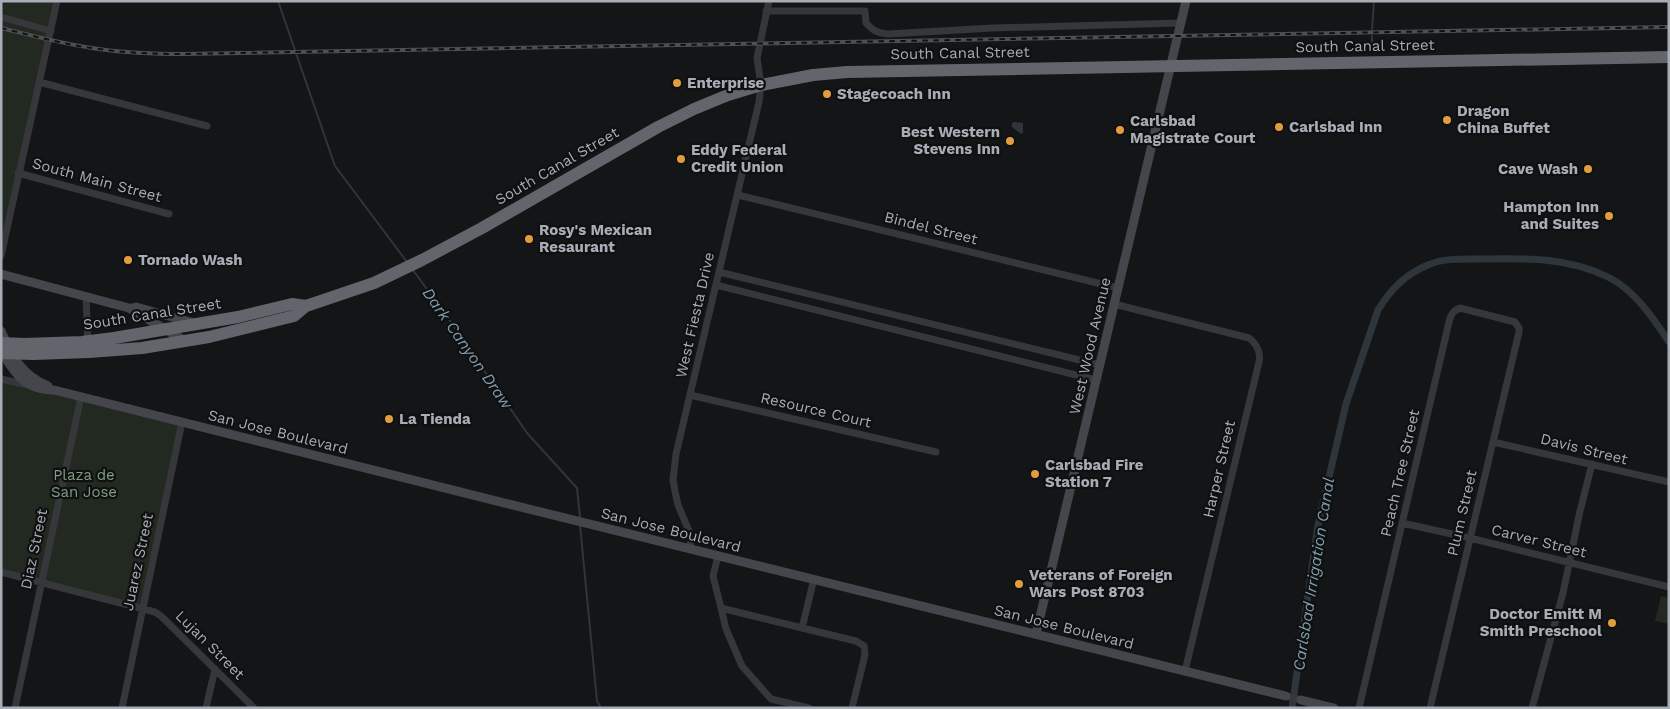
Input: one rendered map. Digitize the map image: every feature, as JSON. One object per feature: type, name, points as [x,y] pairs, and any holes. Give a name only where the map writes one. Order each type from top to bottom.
[{"type":"highway","name":"South Canal Street","points":[[1,343],[142,348],[226,334],[294,316],[306,306],[349,292],[399,272],[482,228],[679,115],[728,95],[761,85],[796,78],[847,72],[1669,57]]},
{"type":"highway","name":"South Canal Street","points":[[1,352],[33,354],[88,347],[164,330],[253,314],[292,304],[306,306]]},
{"type":"street","points":[[1,256],[57,1]]},
{"type":"street","name":"West Fiesta Drive","points":[[689,549],[692,538],[678,505],[673,480],[676,454],[759,102],[761,85],[758,58],[769,1]]},
{"type":"street","name":"West Wood Avenue","points":[[1036,634],[1186,1]]},
{"type":"street","points":[[766,11],[865,11],[866,24],[878,33],[888,34],[985,28],[1181,23]]},
{"type":"street","points":[[1,17],[51,30]]},
{"type":"street","points":[[39,82],[207,126]]},
{"type":"street","name":"South Main Street","points":[[18,173],[169,214]]},
{"type":"street","name":"Bindel Street","points":[[738,195],[1118,288]]},
{"type":"street","points":[[719,272],[1100,365]]},
{"type":"street","points":[[1,274],[128,308],[186,341]]},
{"type":"street","points":[[716,285],[1096,380]]},
{"type":"street","points":[[86,297],[88,347]]},
{"type":"street","name":"Harper Street","points":[[1114,304],[1249,338],[1256,344],[1260,357],[1185,670]]},
{"type":"street","points":[[128,308],[136,307],[197,324]]},
{"type":"street","name":"Peach Tree Street","points":[[1359,708],[1451,314],[1455,310],[1465,308],[1511,320],[1517,325]]},
{"type":"street","name":"Plum Street","points":[[1430,708],[1519,332],[1517,325]]},
{"type":"street","points":[[1,331],[22,369],[37,382],[54,390]]},
{"type":"street","points":[[1,352],[15,372],[30,386]]},
{"type":"street","name":"San Jose Boulevard","points":[[1,379],[45,390],[54,390],[1334,708]]},
{"type":"street","name":"Resource Court","points":[[690,395],[936,452]]},
{"type":"street","name":"Diaz Street","points":[[15,708],[81,397]]},
{"type":"street","name":"Juarez Street","points":[[122,708],[182,422]]},
{"type":"street","name":"Davis Street","points":[[1493,442],[1669,482]]},
{"type":"street","points":[[1532,708],[1570,562],[1592,464]]},
{"type":"street","name":"Carver Street","points":[[1402,523],[1669,587]]},
{"type":"street","points":[[718,556],[713,576],[726,628],[742,666],[771,699],[775,708]]},
{"type":"street","name":"Lujan Street","points":[[1,572],[155,612],[254,708]]},
{"type":"street","points":[[802,628],[814,579]]},
{"type":"street","points":[[721,608],[856,641],[864,646],[865,655],[852,708]]},
{"type":"street","points":[[206,708],[215,669]]},
{"type":"street","points":[[771,699],[809,708]]},
{"type":"green space","points":[[1,1],[57,1],[1,254]]},
{"type":"green space","name":"Plaza de San Jose","points":[[1,379],[182,422],[142,609],[1,572]]},
{"type":"green space","points":[[1661,596],[1669,598],[1669,624],[1655,621]]},
{"type":"shaded area","points":[[1014,122],[1023,123],[1023,133],[1021,134],[1012,127]]},
{"type":"waterway","name":"Dark Canyon Draw","points":[[278,1],[335,166],[407,262]]},
{"type":"waterway","points":[[1372,29],[1374,1]]},
{"type":"waterway","points":[[1372,36],[1372,43]]},
{"type":"waterway","name":"Carlsbad Irrigation Canal","points":[[1292,708],[1318,525],[1346,404],[1378,310],[1399,283],[1420,269],[1447,260],[1530,259],[1563,262],[1594,271],[1610,278],[1628,290],[1643,306],[1669,342]]},
{"type":"waterway","name":"Dark Canyon Draw","points":[[413,270],[527,433],[577,488],[580,517]]},
{"type":"waterway","name":"Dark Canyon Draw","points":[[580,525],[597,701],[601,708]]},
{"type":"railway","points":[[1,28],[87,47],[131,52],[184,54],[1669,27]]},
{"type":"place","name":"Enterprise","points":[[677,83]]},
{"type":"place","name":"Stagecoach Inn","points":[[827,94]]},
{"type":"place","name":"Dragon China Buffet","points":[[1447,120]]},
{"type":"place","name":"Carlsbad Inn","points":[[1279,127]]},
{"type":"place","name":"Carlsbad Magistrate Court","points":[[1120,130]]},
{"type":"place","name":"Best Western Stevens Inn","points":[[1010,141]]},
{"type":"place","name":"Eddy Federal Credit Union","points":[[681,159]]},
{"type":"place","name":"Cave Wash","points":[[1588,169]]},
{"type":"place","name":"Hampton Inn and Suites","points":[[1609,216]]},
{"type":"place","name":"Rosy's Mexican Resaurant","points":[[529,239]]},
{"type":"place","name":"Tornado Wash","points":[[128,260]]},
{"type":"place","name":"La Tienda","points":[[389,419]]},
{"type":"place","name":"Carlsbad Fire Station 7","points":[[1035,474]]},
{"type":"place","name":"Veterans of Foreign Wars Post 8703","points":[[1019,584]]},
{"type":"place","name":"Doctor Emitt M Smith Preschool","points":[[1612,623]]}]
